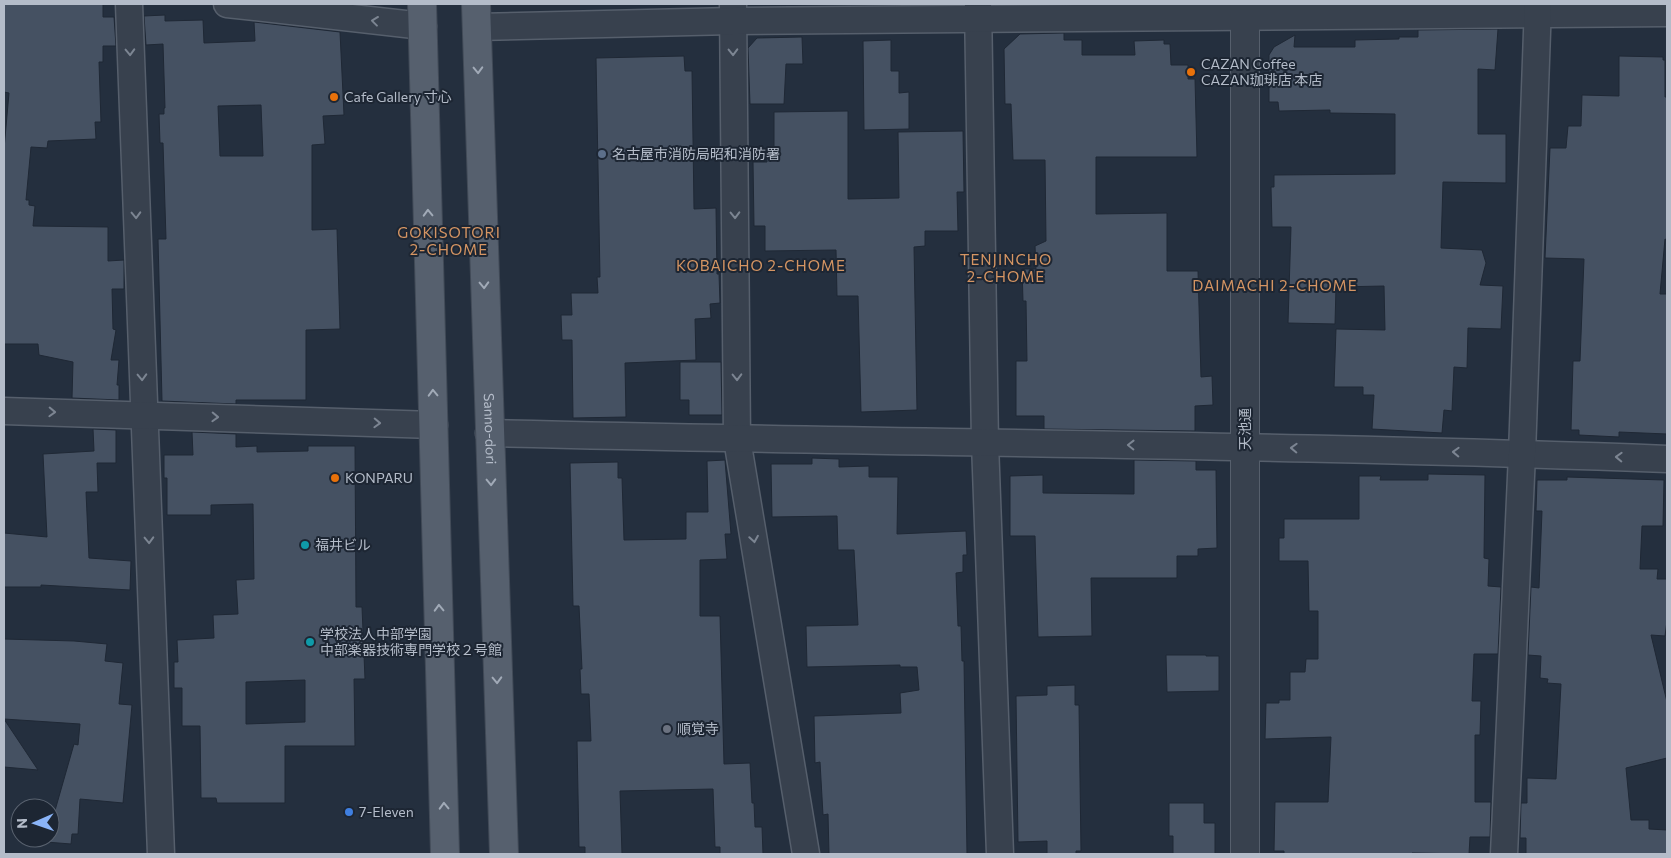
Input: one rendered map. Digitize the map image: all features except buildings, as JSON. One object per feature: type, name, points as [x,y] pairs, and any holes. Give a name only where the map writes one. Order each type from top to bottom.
[{"type":"main road","points":[[423,15],[445,854]]},
{"type":"main road","name":"Sanno-dori","points":[[476,16],[504,854]]},
{"type":"street","points":[[129,4],[161,854]]},
{"type":"street","points":[[227,4],[423,15]]},
{"type":"street","points":[[1504,854],[1522,454],[1538,8]]},
{"type":"street","points":[[476,16],[733,12],[1538,8],[1667,13]]},
{"type":"street","name":"天池通","points":[[1245,9],[1245,854]]},
{"type":"street","points":[[978,11],[986,443],[1000,854]]},
{"type":"street","points":[[733,12],[737,439],[806,854]]},
{"type":"street","points":[[4,411],[144,414],[434,425]]},
{"type":"street","points":[[489,433],[737,439],[1245,446],[1667,459]]},
{"type":"place","name":"CAZAN Coffee CAZAN珈琲店 本店","points":[[1191,72]]},
{"type":"place","name":"Cafe Gallery 寸心","points":[[334,97]]},
{"type":"place","name":"名古屋市消防局昭和消防署","points":[[602,154]]},
{"type":"place","name":"KONPARU","points":[[335,478]]},
{"type":"place","name":"福井ビル","points":[[305,545]]},
{"type":"place","name":"学校法人中部学園 中部楽器技術専門学校２号館","points":[[310,642]]},
{"type":"place","name":"順覚寺","points":[[667,729]]},
{"type":"place","name":"7-Eleven","points":[[349,812]]},
{"type":"district","name":"GOKISOTORI 2-CHOME","points":[[449,242]]},
{"type":"district","name":"KOBAICHO 2-CHOME","points":[[761,266]]},
{"type":"district","name":"TENJINCHO 2-CHOME","points":[[1006,268]]},
{"type":"district","name":"DAIMACHI 2-CHOME","points":[[1275,286]]}]
